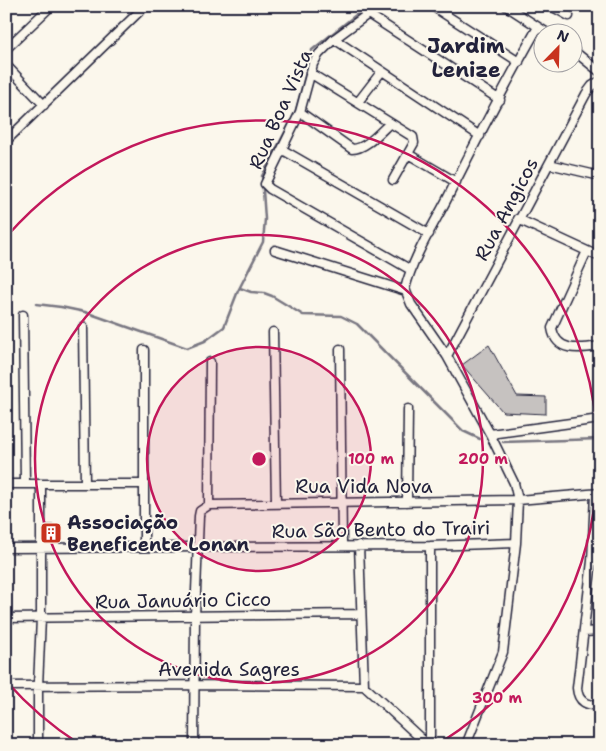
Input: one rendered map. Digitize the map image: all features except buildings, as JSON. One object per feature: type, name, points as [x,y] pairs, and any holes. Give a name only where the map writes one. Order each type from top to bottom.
[{"type":"street","points":[[6,49],[51,6]]},
{"type":"street","name":"Rua Boa Vista","points":[[379,6],[334,39],[313,64],[300,112],[283,150],[265,180],[265,184],[270,189],[411,270]]},
{"type":"street","points":[[432,6],[518,62]]},
{"type":"street","points":[[506,6],[534,24]]},
{"type":"street","points":[[551,6],[569,16]]},
{"type":"street","points":[[6,140],[44,105],[142,7]]},
{"type":"street","points":[[368,14],[500,100]]},
{"type":"street","points":[[466,745],[503,652],[516,543],[518,500],[514,484],[490,434],[447,356],[411,304],[406,291],[411,270],[534,34]]},
{"type":"street","points":[[334,39],[480,136]]},
{"type":"street","points":[[584,59],[600,72]]},
{"type":"street","points":[[6,65],[44,105]]},
{"type":"street","points":[[358,102],[382,71]]},
{"type":"street","points":[[310,73],[414,137],[414,142],[393,180]]},
{"type":"street","name":"Rua Angicos","points":[[447,356],[586,94],[592,86],[600,81]]},
{"type":"street","points":[[300,112],[352,150],[364,145],[390,123]]},
{"type":"street","points":[[283,150],[429,234]]},
{"type":"street","points":[[408,154],[456,182]]},
{"type":"street","points":[[549,164],[600,176]]},
{"type":"street","points":[[518,220],[600,257]]},
{"type":"street","points":[[275,250],[406,291]]},
{"type":"street","points":[[587,251],[552,328],[553,336],[565,346],[583,348],[600,346]]},
{"type":"street","points":[[23,315],[24,484]]},
{"type":"street","points":[[83,327],[85,484]]},
{"type":"street","points":[[273,332],[276,503]]},
{"type":"street","points":[[340,349],[342,546]]},
{"type":"street","points":[[144,350],[144,547]]},
{"type":"street","points":[[194,745],[196,685],[195,616],[199,514],[209,505],[210,362]]},
{"type":"street","points":[[408,409],[408,502]]},
{"type":"street","points":[[490,434],[600,419]]},
{"type":"street","points":[[6,484],[143,484]]},
{"type":"street","points":[[38,745],[41,618],[41,484]]},
{"type":"street","points":[[598,494],[596,560],[584,632],[577,694],[584,703],[600,705]]},
{"type":"street","name":"Rua Vida Nova","points":[[209,505],[518,500],[598,494]]},
{"type":"street","name":"Rua São Bento do Trairi","points":[[6,548],[430,546],[516,543]]},
{"type":"street","points":[[359,545],[364,686],[429,745]]},
{"type":"street","points":[[429,745],[430,546]]},
{"type":"street","name":"Rua Januário Cicco","points":[[6,618],[360,614]]},
{"type":"street","points":[[584,632],[600,631]]},
{"type":"street","name":"Avenida Sagres","points":[[6,686],[364,686]]},
{"type":"waterway","points":[[36,304],[85,312],[187,348],[205,341],[224,327],[238,291],[263,242],[265,219],[262,176],[295,113],[312,50],[367,6]]},
{"type":"waterway","points":[[240,288],[272,296],[303,315],[341,316],[357,324],[463,431],[480,439]]},
{"type":"waterway","points":[[503,442],[600,439]]},
{"type":"place","name":"Associação Beneficente Lonan","points":[[51,533]]},
{"type":"district","name":"Jardim Lenize","points":[[466,58]]}]
